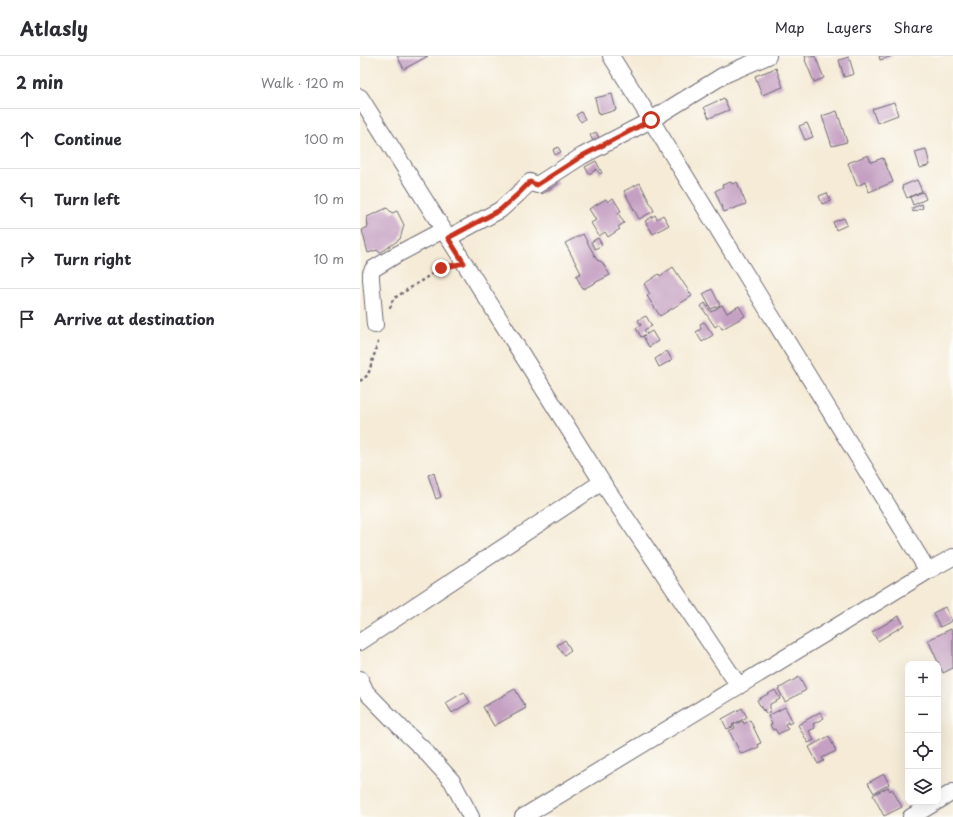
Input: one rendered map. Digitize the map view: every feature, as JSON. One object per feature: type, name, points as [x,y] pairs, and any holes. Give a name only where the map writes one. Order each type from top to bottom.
[{"type":"street","points":[[611,56],[928,571]]},
{"type":"street","points":[[378,329],[371,279],[373,269],[396,255],[500,210],[530,182],[537,185],[582,156],[651,120],[724,75],[768,56]]},
{"type":"street","points":[[360,97],[602,482],[739,686]]},
{"type":"street","points":[[360,642],[602,482]]},
{"type":"street","points":[[522,817],[953,557]]},
{"type":"street","points":[[360,679],[366,692],[423,749],[452,781],[471,817]]},
{"type":"street","points":[[941,800],[953,792]]},
{"type":"street","points":[[911,817],[932,805]]},
{"type":"path","points":[[388,313],[393,299],[441,268],[464,263]]},
{"type":"path","points":[[360,381],[368,375],[378,329]]},
{"type":"building","points":[[397,56],[428,56],[404,69]]},
{"type":"building","points":[[805,56],[815,56],[824,78],[814,82],[805,60]]},
{"type":"building","points":[[879,56],[893,56],[880,60]]},
{"type":"building","points":[[849,57],[854,74],[844,77],[839,60]]},
{"type":"building","points":[[776,68],[783,87],[762,95],[755,76]]},
{"type":"building","points":[[612,94],[616,110],[599,115],[595,98]]},
{"type":"building","points":[[724,98],[729,110],[709,118],[704,107]]},
{"type":"building","points":[[894,102],[898,115],[877,123],[872,109]]},
{"type":"building","points":[[837,111],[847,142],[832,146],[822,116]]},
{"type":"building","points":[[581,112],[585,119],[581,122],[576,115]]},
{"type":"building","points":[[807,123],[813,137],[805,140],[799,126]]},
{"type":"building","points":[[596,132],[599,138],[593,141],[590,135]]},
{"type":"building","points":[[558,147],[561,152],[555,155],[553,150]]},
{"type":"building","points":[[926,149],[930,165],[920,168],[915,152]]},
{"type":"building","points":[[868,155],[871,162],[883,158],[893,182],[869,192],[865,182],[857,186],[848,163]]},
{"type":"building","points":[[596,161],[602,173],[600,174],[597,169],[589,174],[585,167]]},
{"type":"building","points":[[555,179],[558,184],[542,194],[539,189]]},
{"type":"building","points":[[917,180],[922,191],[907,198],[902,186]]},
{"type":"building","points":[[731,182],[732,184],[737,182],[746,204],[724,212],[715,191],[723,187],[722,185]]},
{"type":"building","points":[[640,183],[654,211],[639,219],[624,191]]},
{"type":"building","points":[[923,192],[926,199],[913,205],[910,197]]},
{"type":"building","points":[[827,193],[831,201],[822,204],[819,196]]},
{"type":"building","points":[[613,198],[621,211],[618,213],[624,223],[618,227],[620,229],[608,237],[605,232],[599,236],[591,223],[596,220],[589,209],[606,199],[608,202]]},
{"type":"building","points":[[922,204],[923,208],[913,212],[912,208]]},
{"type":"building","points":[[387,208],[392,213],[397,211],[404,225],[400,239],[380,253],[377,250],[368,253],[362,230],[368,227],[367,217]]},
{"type":"building","points":[[655,215],[657,219],[663,215],[669,225],[653,234],[645,221]]},
{"type":"building","points":[[844,218],[847,225],[836,230],[833,222]]},
{"type":"building","points":[[583,234],[597,260],[602,262],[610,275],[583,289],[576,276],[581,273],[565,243]]},
{"type":"building","points":[[598,238],[602,245],[595,249],[591,242]]},
{"type":"building","points":[[673,267],[692,296],[660,316],[647,296],[650,294],[644,284]]},
{"type":"building","points":[[712,289],[720,305],[711,309],[703,294]]},
{"type":"building","points":[[705,303],[711,312],[722,305],[727,313],[739,306],[745,316],[722,329],[719,324],[715,327],[701,306]]},
{"type":"building","points":[[646,316],[652,326],[644,330],[647,334],[641,337],[636,328],[641,325],[638,320]]},
{"type":"building","points":[[704,322],[713,335],[702,342],[696,332],[701,329],[700,324]]},
{"type":"building","points":[[652,331],[658,341],[649,347],[643,336]]},
{"type":"building","points":[[667,351],[672,360],[659,367],[655,359]]},
{"type":"building","points":[[434,473],[441,497],[436,499],[428,475]]},
{"type":"building","points":[[945,607],[952,621],[940,627],[933,613]]},
{"type":"building","points":[[899,616],[904,625],[878,641],[872,632]]},
{"type":"building","points":[[951,629],[953,634],[953,668],[943,673],[941,669],[941,661],[938,661],[928,640]]},
{"type":"building","points":[[565,640],[571,650],[564,655],[557,645]]},
{"type":"building","points":[[799,677],[806,690],[785,702],[778,689]]},
{"type":"building","points":[[515,689],[526,708],[494,726],[483,707]]},
{"type":"building","points":[[775,690],[780,699],[770,704],[770,712],[766,714],[757,700]]},
{"type":"building","points":[[464,692],[470,702],[452,713],[446,703]]},
{"type":"building","points":[[785,707],[793,722],[788,724],[788,722],[785,724],[788,729],[778,734],[770,725],[772,724],[768,716]]},
{"type":"building","points":[[742,708],[747,717],[732,725],[733,727],[727,729],[722,719]]},
{"type":"building","points":[[820,712],[824,718],[813,724],[815,728],[809,731],[814,740],[808,743],[798,725]]},
{"type":"building","points":[[750,720],[761,743],[758,744],[759,747],[741,754],[729,731],[735,728],[733,725],[743,721],[744,724]]},
{"type":"building","points":[[829,736],[836,751],[822,758],[824,761],[818,764],[809,747]]},
{"type":"building","points":[[884,774],[889,784],[874,793],[868,783]]},
{"type":"building","points":[[888,787],[890,791],[892,789],[902,807],[884,816],[873,795]]},
{"type":"route","points":[[441,268],[464,263],[448,238],[500,210],[530,182],[537,185],[582,156],[651,120]]}]
